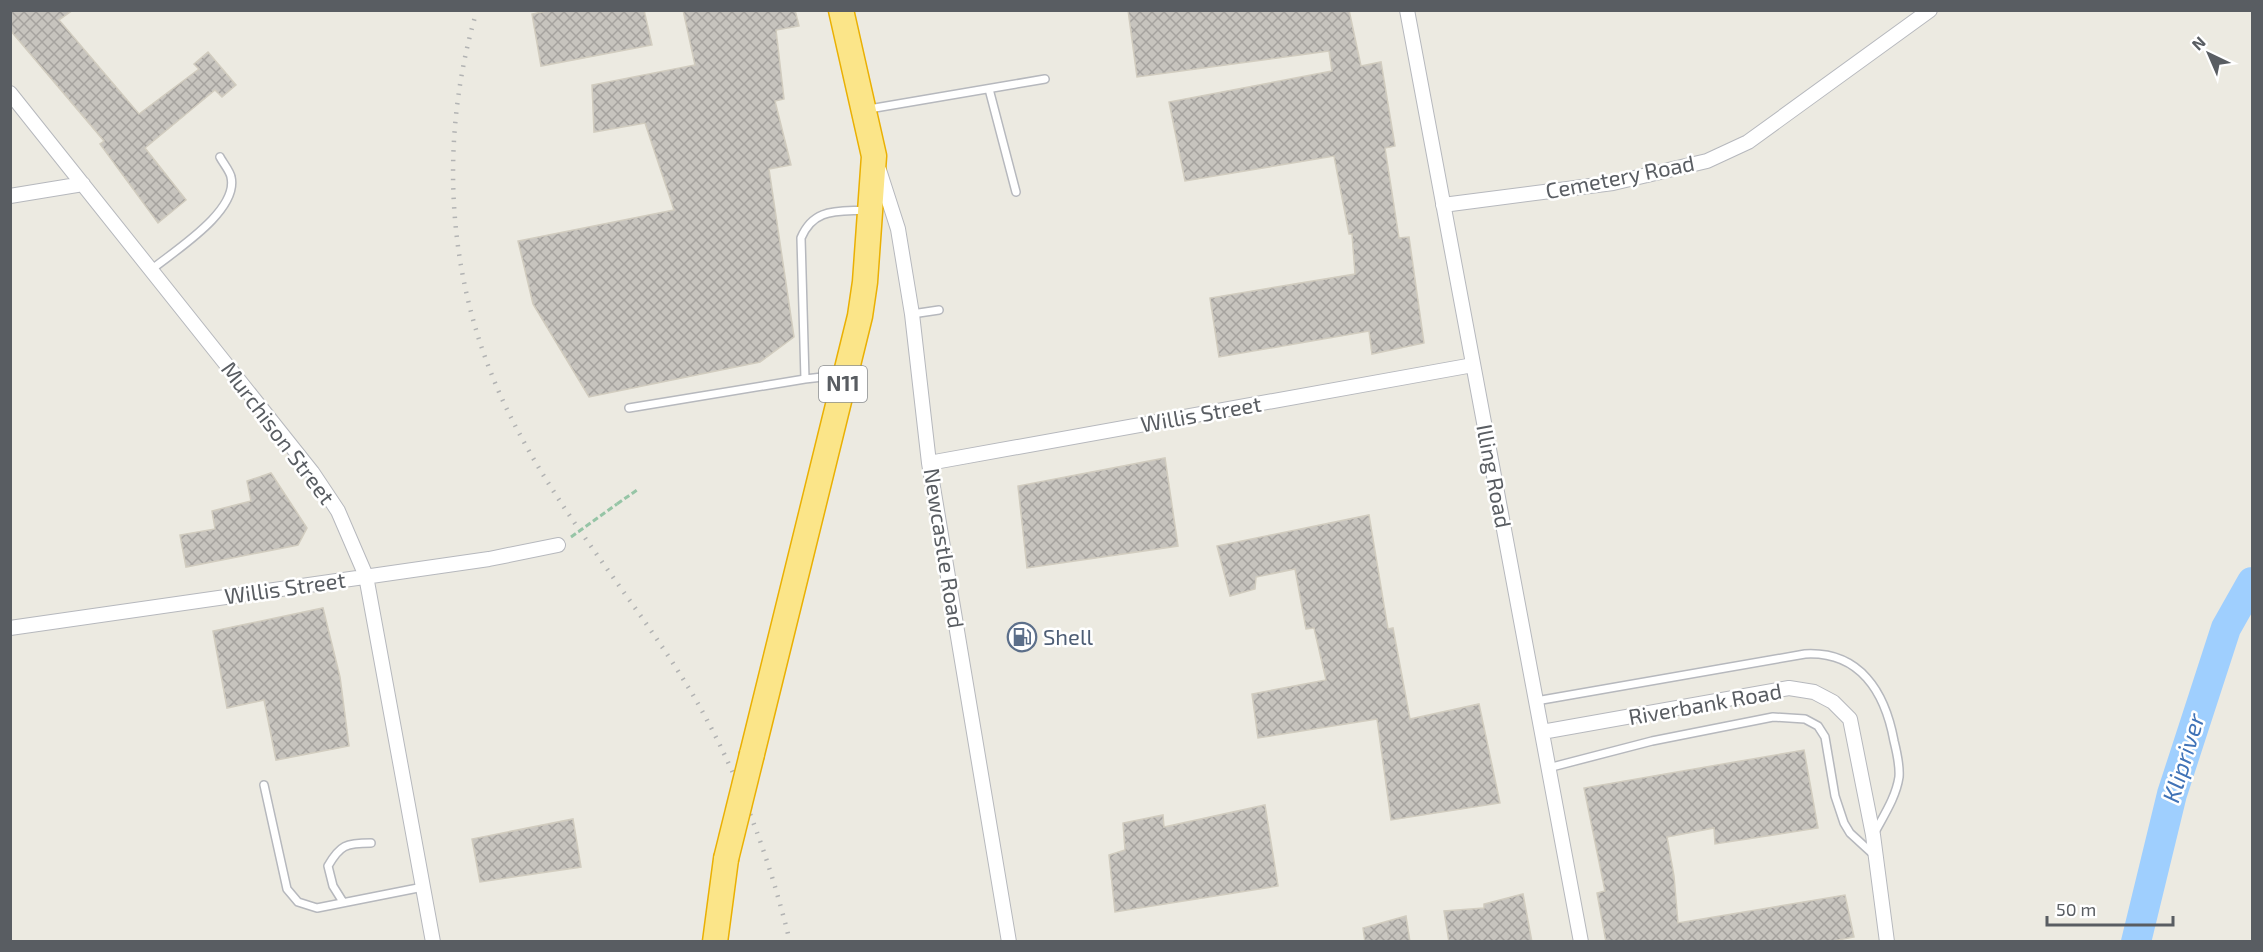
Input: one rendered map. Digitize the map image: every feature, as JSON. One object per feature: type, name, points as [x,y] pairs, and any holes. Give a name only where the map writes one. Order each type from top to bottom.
[{"type":"highway","name":"N11","points":[[715,942],[726,859],[866,282],[874,156],[841,10]]},
{"type":"street","name":"Illing Road","points":[[1407,10],[1581,942]]},
{"type":"street","name":"Cemetery Road","points":[[1443,205],[1613,183],[1707,161],[1748,142],[1930,10]]},
{"type":"street","name":"Murchison Street","points":[[10,93],[312,472],[338,511],[366,576],[433,942]]},
{"type":"street","name":"Newcastle Road","points":[[874,156],[898,229],[912,314],[929,463],[1009,942]]},
{"type":"street","points":[[10,196],[83,184]]},
{"type":"street","name":"Willis Street","points":[[929,463],[1473,365]]},
{"type":"street","name":"Willis Street","points":[[10,628],[533,552],[558,545]]},
{"type":"street","name":"Riverbank Road","points":[[1542,732],[1789,688],[1814,692],[1833,702],[1850,718],[1873,835],[1887,942]]},
{"type":"lane","points":[[863,110],[1045,79]]},
{"type":"lane","points":[[989,88],[1016,192]]},
{"type":"lane","points":[[151,270],[221,212],[230,197],[231,176],[220,157]]},
{"type":"lane","points":[[804,379],[801,238],[806,225],[815,217],[825,213],[870,210]]},
{"type":"lane","points":[[912,314],[939,310]]},
{"type":"lane","points":[[629,408],[845,374]]},
{"type":"lane","points":[[1536,701],[1805,654],[1825,652],[1844,659],[1863,673],[1878,691],[1892,727],[1899,764],[1894,797],[1873,835]]},
{"type":"lane","points":[[1548,768],[1652,741],[1773,717],[1805,719],[1818,726],[1825,737],[1835,796],[1844,822],[1850,833],[1876,856]]},
{"type":"lane","points":[[264,785],[287,889],[291,896],[307,906],[317,908],[423,887]]},
{"type":"lane","points":[[343,902],[333,886],[328,867],[337,851],[351,843],[371,843]]},
{"type":"path","points":[[571,537],[637,490]]},
{"type":"building","points":[[10,10],[73,10],[59,20],[139,114],[199,69],[194,64],[208,52],[236,85],[222,97],[215,90],[145,148],[186,200],[158,223],[100,144],[104,141],[10,30]]},
{"type":"building","points":[[552,10],[644,10],[652,45],[541,66],[532,14]]},
{"type":"building","points":[[683,10],[795,10],[799,26],[776,30],[784,99],[775,101],[791,165],[769,169],[794,337],[760,362],[589,397],[533,304],[518,241],[674,210],[645,123],[594,132],[592,85],[695,65]]},
{"type":"building","points":[[1128,10],[1349,10],[1361,66],[1381,62],[1395,146],[1385,148],[1399,238],[1409,237],[1424,343],[1372,354],[1369,331],[1219,357],[1210,298],[1355,274],[1352,234],[1349,234],[1334,156],[1185,181],[1169,102],[1332,71],[1329,51],[1137,77]]},
{"type":"building","points":[[1165,458],[1178,546],[1027,568],[1018,486]]},
{"type":"building","points":[[271,473],[307,528],[298,545],[186,567],[180,535],[215,529],[212,511],[251,501],[247,481]]},
{"type":"building","points":[[1369,515],[1388,629],[1393,628],[1410,719],[1479,704],[1500,803],[1391,820],[1377,719],[1258,738],[1252,694],[1326,680],[1314,628],[1306,629],[1295,569],[1256,577],[1255,589],[1230,596],[1217,546]]},
{"type":"building","points":[[323,608],[340,677],[349,746],[276,760],[264,700],[227,708],[213,631]]},
{"type":"building","points":[[1804,750],[1818,828],[1715,844],[1714,828],[1667,837],[1674,876],[1678,923],[1845,895],[1854,937],[1828,942],[1606,942],[1597,893],[1605,891],[1584,788]]},
{"type":"building","points":[[1265,805],[1278,886],[1115,912],[1109,855],[1125,850],[1123,823],[1163,815],[1164,827]]},
{"type":"building","points":[[573,819],[581,867],[480,882],[472,839]]},
{"type":"building","points":[[1523,894],[1532,942],[1449,942],[1444,911],[1484,908],[1484,904]]},
{"type":"building","points":[[1406,916],[1410,942],[1365,942],[1363,928]]},
{"type":"waterway","name":"Klipriver","points":[[2136,942],[2172,794],[2226,628],[2252,582]]},
{"type":"railway","points":[[477,10],[464,63],[456,117],[453,171],[456,225],[463,278],[476,330],[494,381],[537,465],[558,499],[672,662],[709,724],[738,784],[762,846],[790,942]]},
{"type":"place","name":"Shell","points":[[1022,637]]}]
